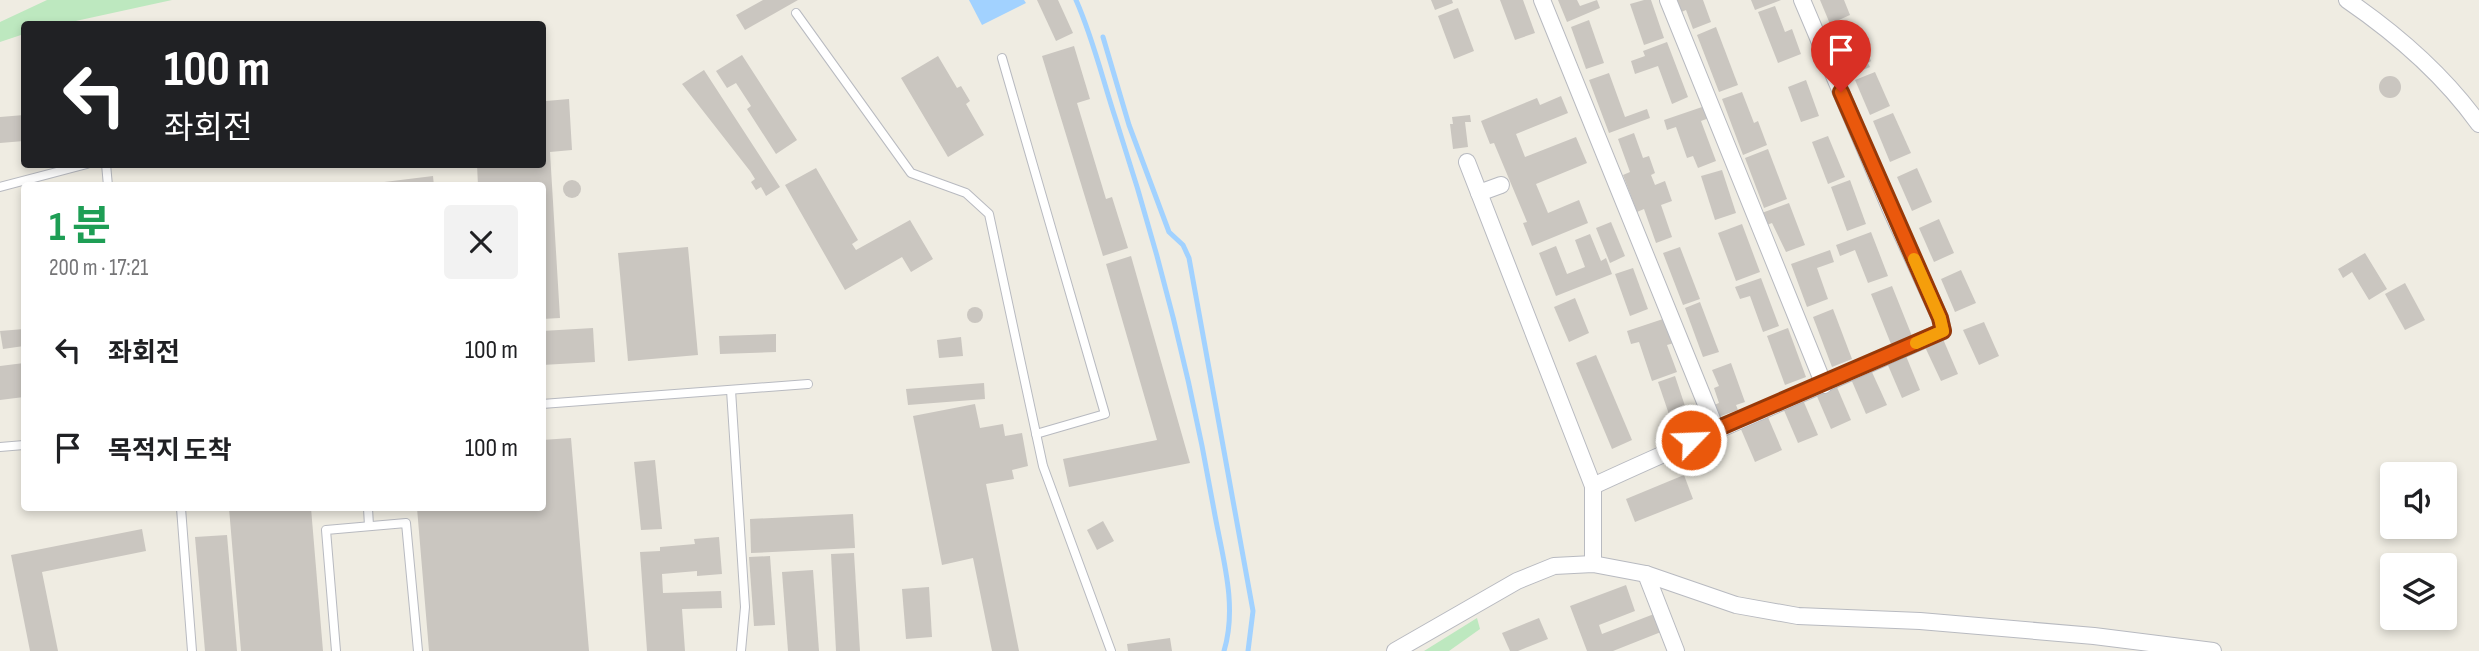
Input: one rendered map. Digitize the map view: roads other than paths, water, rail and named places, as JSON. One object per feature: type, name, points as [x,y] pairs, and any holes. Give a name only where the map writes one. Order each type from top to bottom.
[{"type":"street","points":[[1542,0],[1716,429]]},
{"type":"street","points":[[1668,0],[1824,385]]},
{"type":"street","points":[[1593,486],[1716,429],[1824,385],[1943,331],[1940,318],[1889,208],[1802,0]]},
{"type":"street","points":[[2347,0],[2395,33],[2459,97],[2479,124]]},
{"type":"street","points":[[1467,162],[1593,486],[1593,564]]},
{"type":"street","points":[[1479,193],[1501,185]]},
{"type":"street","points":[[1395,651],[1517,581],[1554,566],[1593,564],[1646,574],[1736,605],[1798,616],[1934,622],[2094,635],[2213,651]]},
{"type":"street","points":[[1646,574],[1676,651]]},
{"type":"lane","points":[[796,13],[911,173],[966,193],[989,214],[1043,466],[1111,651]]},
{"type":"lane","points":[[1002,58],[1105,414],[1036,434]]},
{"type":"lane","points":[[0,187],[73,168]]},
{"type":"lane","points":[[546,404],[808,384]]},
{"type":"lane","points":[[731,390],[746,607],[741,651]]},
{"type":"lane","points":[[0,447],[21,445]]},
{"type":"lane","points":[[181,511],[192,651]]},
{"type":"lane","points":[[368,511],[369,526]]},
{"type":"lane","points":[[336,651],[326,530],[406,523],[418,651]]},
{"type":"water","points":[[969,0],[1024,0],[1026,3],[982,25]]},
{"type":"waterway","points":[[1076,0],[1093,44],[1146,216],[1184,362],[1227,580],[1229,616],[1224,651]]},
{"type":"waterway","points":[[1103,37],[1129,125],[1169,232],[1183,245],[1189,258],[1253,611],[1248,651]]}]
